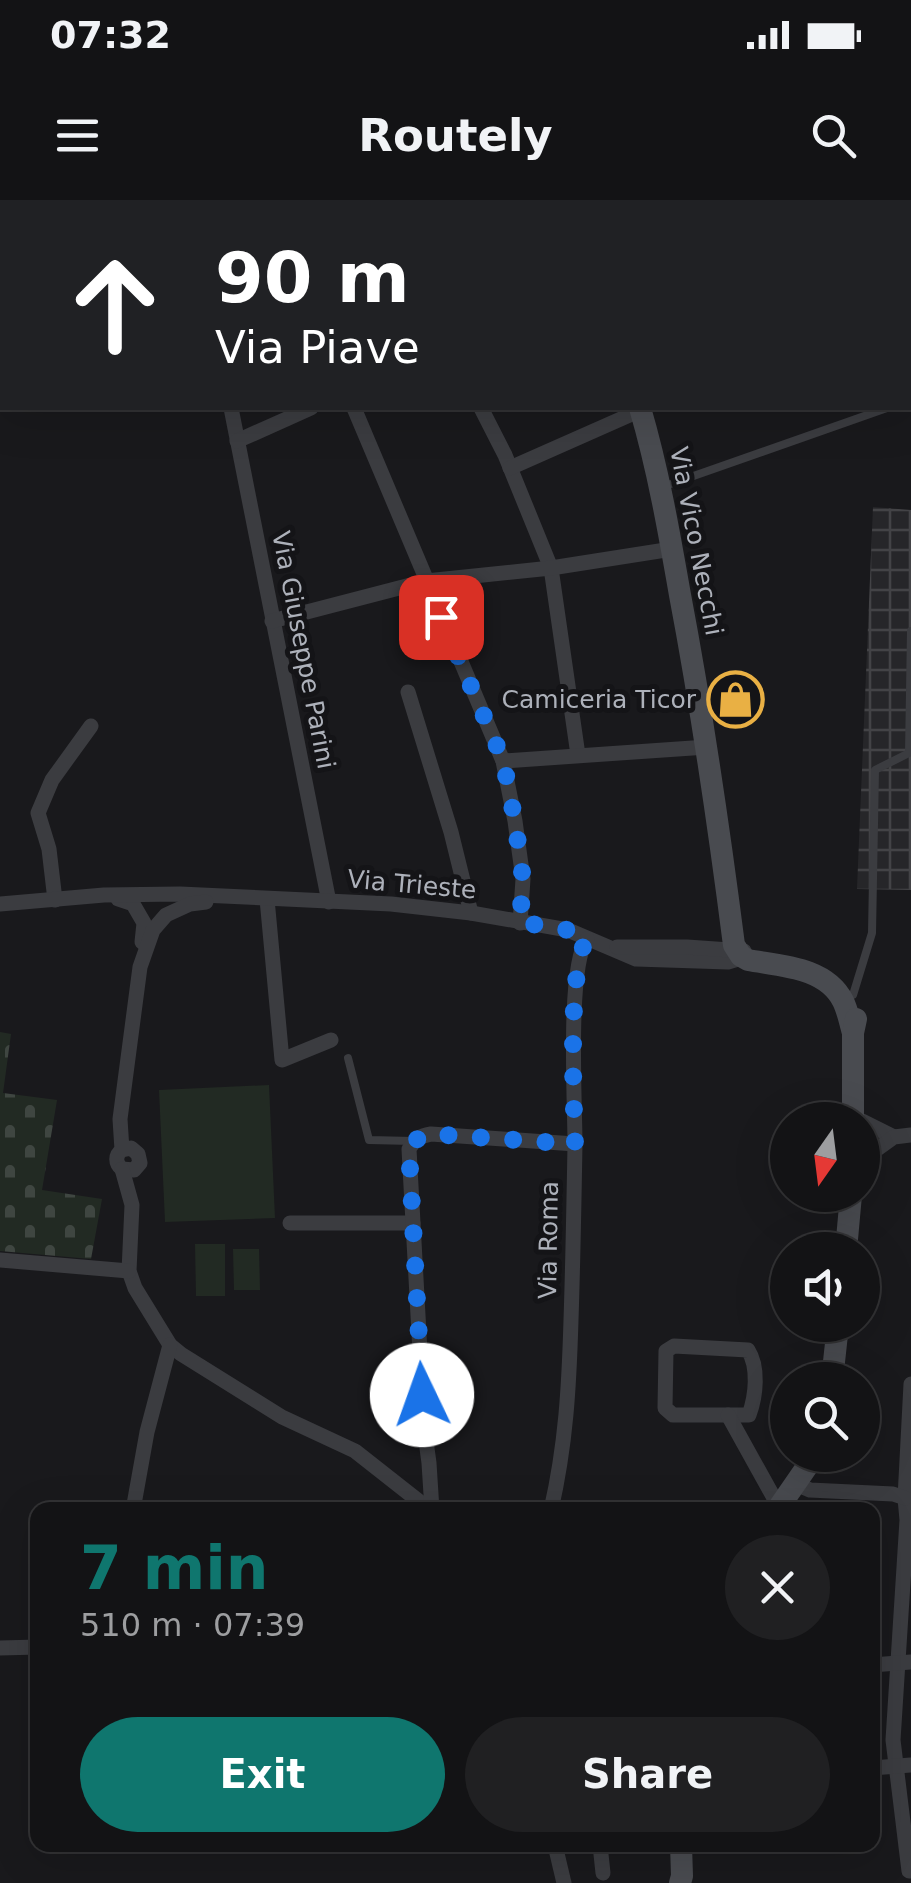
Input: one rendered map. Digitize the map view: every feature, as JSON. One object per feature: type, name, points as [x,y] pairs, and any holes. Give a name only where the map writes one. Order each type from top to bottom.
[{"type":"street","name":"Via Giuseppe Parini","points":[[232,410],[330,902]]},
{"type":"street","points":[[237,441],[307,410]]},
{"type":"street","points":[[355,410],[503,760],[523,879],[520,922]]},
{"type":"street","points":[[482,410],[551,568],[578,755]]},
{"type":"street","points":[[510,468],[638,410]]},
{"type":"street","name":"Via Vico Necchi","points":[[640,410],[672,549],[738,943]]},
{"type":"street","points":[[272,621],[426,581],[551,568],[672,549]]},
{"type":"street","points":[[408,692],[471,913]]},
{"type":"street","points":[[55,900],[49,849],[38,813],[52,780],[91,726]]},
{"type":"street","points":[[503,760],[707,747]]},
{"type":"street","points":[[104,895],[133,904],[144,923],[120,1120],[127,1149],[117,1157],[117,1163],[128,1170],[132,1205],[129,1271],[134,1288],[170,1345],[180,1354],[282,1416],[355,1451],[421,1502]]},
{"type":"street","points":[[0,904],[104,895],[234,898]]},
{"type":"street","points":[[140,967],[153,930],[166,914],[190,904],[234,898]]},
{"type":"street","name":"Via Trieste","points":[[234,898],[391,904],[471,913],[568,930],[598,942],[687,947],[738,943]]},
{"type":"street","points":[[267,899],[282,1060],[332,1040]]},
{"type":"street","name":"Via Roma","points":[[553,1502],[568,1416],[577,970],[583,944],[598,942]]},
{"type":"street","points":[[738,943],[820,964],[841,978],[856,1004],[853,1033],[857,1102]]},
{"type":"street","points":[[738,943],[825,980],[843,1000],[853,1033]]},
{"type":"street","points":[[880,1130],[894,1137]]},
{"type":"street","points":[[431,1502],[409,1149],[420,1136],[449,1134],[575,1144]]},
{"type":"street","points":[[880,1147],[894,1137],[911,1135]]},
{"type":"street","points":[[290,1223],[413,1222]]},
{"type":"street","points":[[0,1260],[129,1271]]},
{"type":"street","points":[[134,1502],[147,1432],[170,1345]]},
{"type":"street","points":[[674,1346],[748,1350],[754,1359],[754,1402],[749,1415],[728,1415],[672,1416],[664,1408],[666,1351],[674,1346]]},
{"type":"street","points":[[911,1384],[905,1498],[905,1662],[894,1740],[903,1766],[911,1871]]},
{"type":"street","points":[[728,1415],[775,1502]]},
{"type":"street","points":[[782,1502],[804,1472]]},
{"type":"street","points":[[796,1484],[810,1490],[905,1498]]},
{"type":"street","points":[[0,1648],[30,1648]]},
{"type":"street","points":[[880,1665],[905,1662]]},
{"type":"street","points":[[557,1852],[564,1883]]},
{"type":"street","points":[[601,1852],[603,1873]]},
{"type":"street","points":[[680,1883],[681,1852]]},
{"type":"lane","points":[[659,489],[881,410]]},
{"type":"lane","points":[[853,995],[872,932],[875,770],[909,753],[911,631]]},
{"type":"lane","points":[[348,1058],[369,1140],[414,1141]]},
{"type":"shaded area","points":[[873,507],[911,510],[911,890],[857,889]]},
{"type":"green space","points":[[0,1032],[11,1034],[3,1093],[57,1100],[42,1190],[102,1199],[91,1259],[0,1251]]},
{"type":"green space","points":[[269,1085],[275,1218],[165,1222],[159,1090]]},
{"type":"green space","points":[[195,1244],[225,1244],[225,1296],[196,1296]]},
{"type":"green space","points":[[233,1249],[259,1249],[260,1290],[234,1290]]},
{"type":"place","name":"Camiceria Ticor","points":[[735,699]]},
{"type":"route","points":[[422,1395],[409,1149],[420,1136],[431,1134],[575,1144],[577,970],[587,939],[568,930],[520,922],[523,879],[503,760],[441,617]]}]
